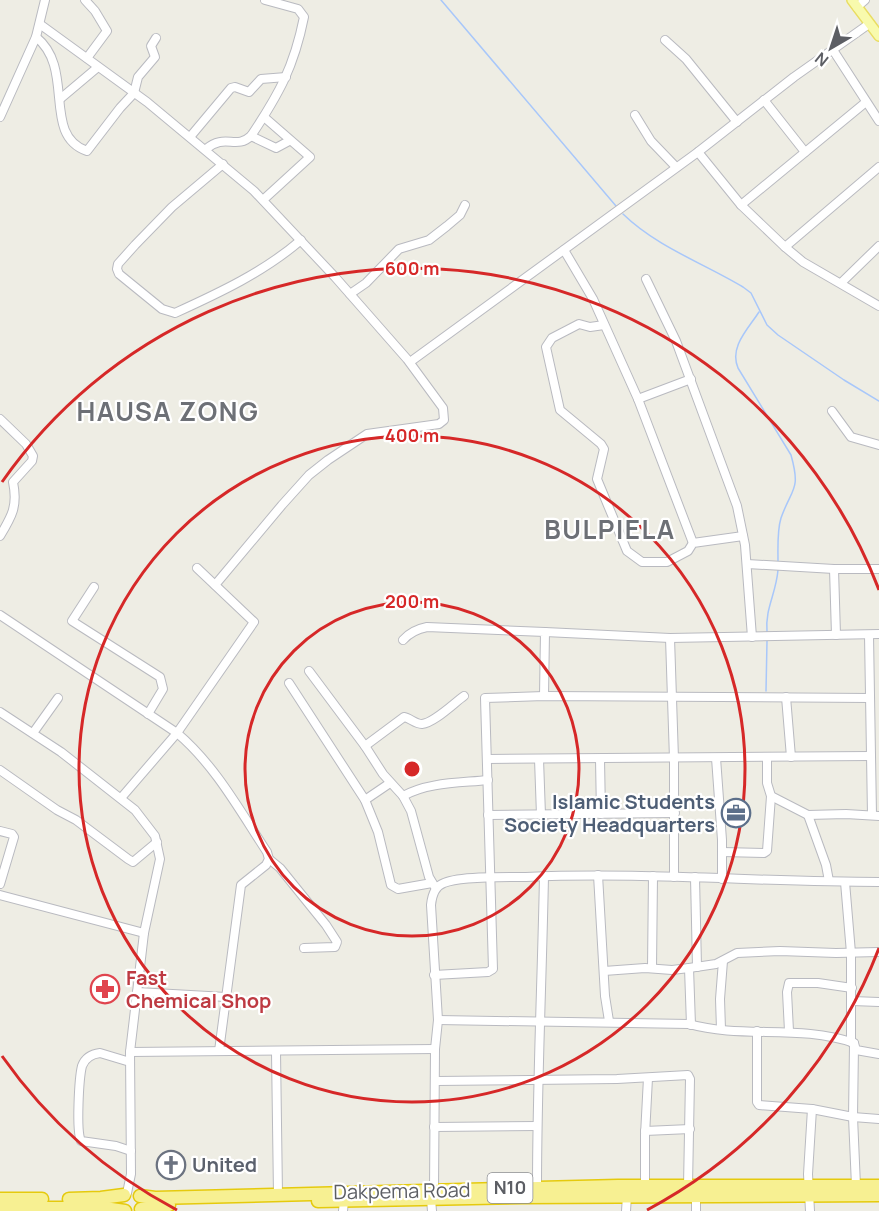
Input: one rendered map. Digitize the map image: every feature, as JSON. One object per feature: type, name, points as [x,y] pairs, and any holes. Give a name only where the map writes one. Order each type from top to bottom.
[{"type":"highway","name":"Dakpema Road","points":[[140,1210],[164,1205],[343,1206],[432,1200],[537,1188],[688,1186],[879,1195]]},
{"type":"highway","name":"Dakpema Road","points":[[0,1199],[101,1198],[132,1194],[155,1198],[278,1195],[432,1200],[696,1196],[879,1186]]},
{"type":"highway","name":"N10","points":[[132,1194],[143,1203],[140,1210]]},
{"type":"highway","points":[[0,1208],[96,1208],[125,1211],[121,1201],[132,1194]]},
{"type":"main road","points":[[854,4],[879,36]]},
{"type":"street","points":[[0,117],[36,38],[45,0]]},
{"type":"street","points":[[85,0],[95,11],[107,32],[87,58]]},
{"type":"street","points":[[206,149],[215,142],[240,142],[251,136],[278,95],[286,78],[304,17],[298,9],[265,0]]},
{"type":"street","points":[[854,4],[865,0]]},
{"type":"street","points":[[410,362],[869,24]]},
{"type":"street","points":[[40,25],[206,149],[263,200],[410,362],[443,408],[444,420],[439,424],[368,434],[328,460],[309,475],[282,504],[215,585]]},
{"type":"street","points":[[36,38],[45,45],[54,60],[63,128],[77,144],[87,151],[134,93],[138,77],[155,57],[151,46],[156,38]]},
{"type":"street","points":[[665,40],[686,60],[737,122]]},
{"type":"street","points":[[833,50],[879,121]]},
{"type":"street","points":[[60,99],[98,67]]},
{"type":"street","points":[[190,137],[231,88],[235,87],[249,92],[261,79],[286,78]]},
{"type":"street","points":[[764,100],[806,152]]},
{"type":"street","points":[[741,205],[866,102]]},
{"type":"street","points":[[635,115],[651,141],[676,167]]},
{"type":"street","points":[[263,200],[310,157],[264,117]]},
{"type":"street","points":[[251,136],[276,148],[289,141]]},
{"type":"street","points":[[698,152],[741,205],[785,247],[803,262],[879,306]]},
{"type":"street","points":[[224,164],[172,207],[135,245],[118,264],[119,274],[162,309],[175,313],[252,275],[301,240]]},
{"type":"street","points":[[785,247],[879,167]]},
{"type":"street","points":[[350,294],[366,283],[399,249],[420,244],[435,236],[460,215],[465,206]]},
{"type":"street","points":[[841,283],[879,246]]},
{"type":"street","points":[[564,250],[593,299],[638,399],[693,543]]},
{"type":"street","points":[[646,279],[676,341],[737,506],[747,564],[752,637]]},
{"type":"street","points":[[604,325],[590,327],[579,324],[548,342],[546,347],[560,410],[604,449],[597,479],[627,551],[642,562],[667,562],[688,551],[693,543]]},
{"type":"street","points":[[638,399],[691,379]]},
{"type":"street","points":[[832,411],[851,437],[879,446]]},
{"type":"street","points":[[0,419],[26,444],[33,456],[32,461],[13,482],[15,508],[0,536]]},
{"type":"street","points":[[693,543],[743,536]]},
{"type":"street","points":[[747,564],[879,569]]},
{"type":"street","points":[[121,798],[177,733],[254,622],[197,567]]},
{"type":"street","points":[[834,569],[836,635]]},
{"type":"street","points":[[94,587],[72,621],[160,677],[163,689],[148,714]]},
{"type":"street","points":[[0,615],[177,733],[208,764],[267,852],[269,859],[280,868],[337,942],[334,947],[304,948]]},
{"type":"street","points":[[403,640],[418,629],[427,627],[670,638],[879,634]]},
{"type":"street","points":[[544,696],[545,632]]},
{"type":"street","points":[[771,796],[808,816],[875,816],[871,756],[869,635]]},
{"type":"street","points":[[670,638],[675,813],[674,877]]},
{"type":"street","points":[[309,670],[390,783],[403,796],[411,811],[434,885],[431,905],[438,1020],[435,1049],[432,1200]]},
{"type":"street","points":[[289,683],[365,800],[378,832],[391,885],[398,889],[490,878],[598,875],[879,882]]},
{"type":"street","points":[[365,746],[404,717],[417,723],[430,722],[464,696]]},
{"type":"street","points":[[434,975],[488,972],[493,969],[485,698],[671,696],[870,698]]},
{"type":"street","points":[[786,697],[791,757]]},
{"type":"street","points":[[33,733],[58,698]]},
{"type":"street","points":[[0,712],[61,752],[121,798],[143,818],[158,842],[160,859],[144,933],[130,1052],[132,1194]]},
{"type":"street","points":[[488,759],[871,756]]},
{"type":"street","points":[[716,758],[722,879]]},
{"type":"street","points":[[722,852],[764,853],[767,851],[771,796],[767,783],[767,758]]},
{"type":"street","points":[[539,759],[541,815]]},
{"type":"street","points":[[600,759],[601,814]]},
{"type":"street","points":[[0,770],[57,810],[76,820],[133,862],[158,842]]},
{"type":"street","points":[[403,796],[419,789],[439,785],[488,780]]},
{"type":"street","points":[[365,800],[390,783]]},
{"type":"street","points":[[488,816],[675,813]]},
{"type":"street","points":[[808,816],[826,865],[829,881]]},
{"type":"street","points":[[0,831],[12,834],[14,837],[0,884]]},
{"type":"street","points":[[219,1052],[241,885],[266,865],[269,859]]},
{"type":"street","points":[[598,875],[609,1022]]},
{"type":"street","points":[[537,1188],[538,1033],[541,1021],[544,876]]},
{"type":"street","points":[[652,968],[653,876]]},
{"type":"street","points":[[692,1025],[695,878]]},
{"type":"street","points":[[845,882],[851,953],[851,1042],[854,1043],[856,1050],[879,1054]]},
{"type":"street","points":[[0,895],[144,933]]},
{"type":"street","points":[[604,971],[693,968],[723,961],[737,953],[879,952]]},
{"type":"street","points":[[721,1029],[720,999],[723,961]]},
{"type":"street","points":[[789,1031],[787,992],[789,982],[852,988]]},
{"type":"street","points":[[136,992],[226,997]]},
{"type":"street","points":[[852,1001],[879,1002]]},
{"type":"street","points":[[438,1020],[692,1025],[721,1029],[789,1031],[833,1037],[854,1043]]},
{"type":"street","points":[[758,1031],[758,1104],[761,1107],[812,1109],[853,1117],[879,1119]]},
{"type":"street","points":[[854,1043],[853,1117],[856,1186]]},
{"type":"street","points":[[130,1052],[435,1049]]},
{"type":"street","points":[[276,1052],[278,1195]]},
{"type":"street","points":[[130,1062],[100,1053],[88,1058],[82,1066],[78,1120],[81,1141],[116,1146],[131,1151]]},
{"type":"street","points":[[436,1080],[689,1076],[688,1186]]},
{"type":"street","points":[[645,1186],[648,1078]]},
{"type":"street","points":[[810,1211],[808,1156],[812,1109]]},
{"type":"street","points":[[434,1127],[537,1126]]},
{"type":"street","points":[[645,1131],[690,1130]]},
{"type":"street","points":[[627,1196],[627,1211]]},
{"type":"street","points":[[696,1196],[696,1211]]},
{"type":"waterway","points":[[441,0],[616,206]]},
{"type":"waterway","points":[[623,214],[650,236],[743,287],[751,293],[767,325],[778,335],[879,401]]},
{"type":"waterway","points":[[759,312],[741,338],[736,360],[738,368],[791,455],[794,467],[794,488],[780,523],[778,561]]},
{"type":"waterway","points":[[767,632],[768,616],[778,570]]},
{"type":"waterway","points":[[766,691],[767,641]]},
{"type":"place","name":"Islamic Students Society Headquarters","points":[[736,813]]},
{"type":"place","name":"Fast Chemical Shop","points":[[105,989]]},
{"type":"place","name":"United","points":[[171,1165]]},
{"type":"district","name":"HAUSA ZONG","points":[[168,412]]},
{"type":"district","name":"BULPIELA","points":[[610,530]]}]
